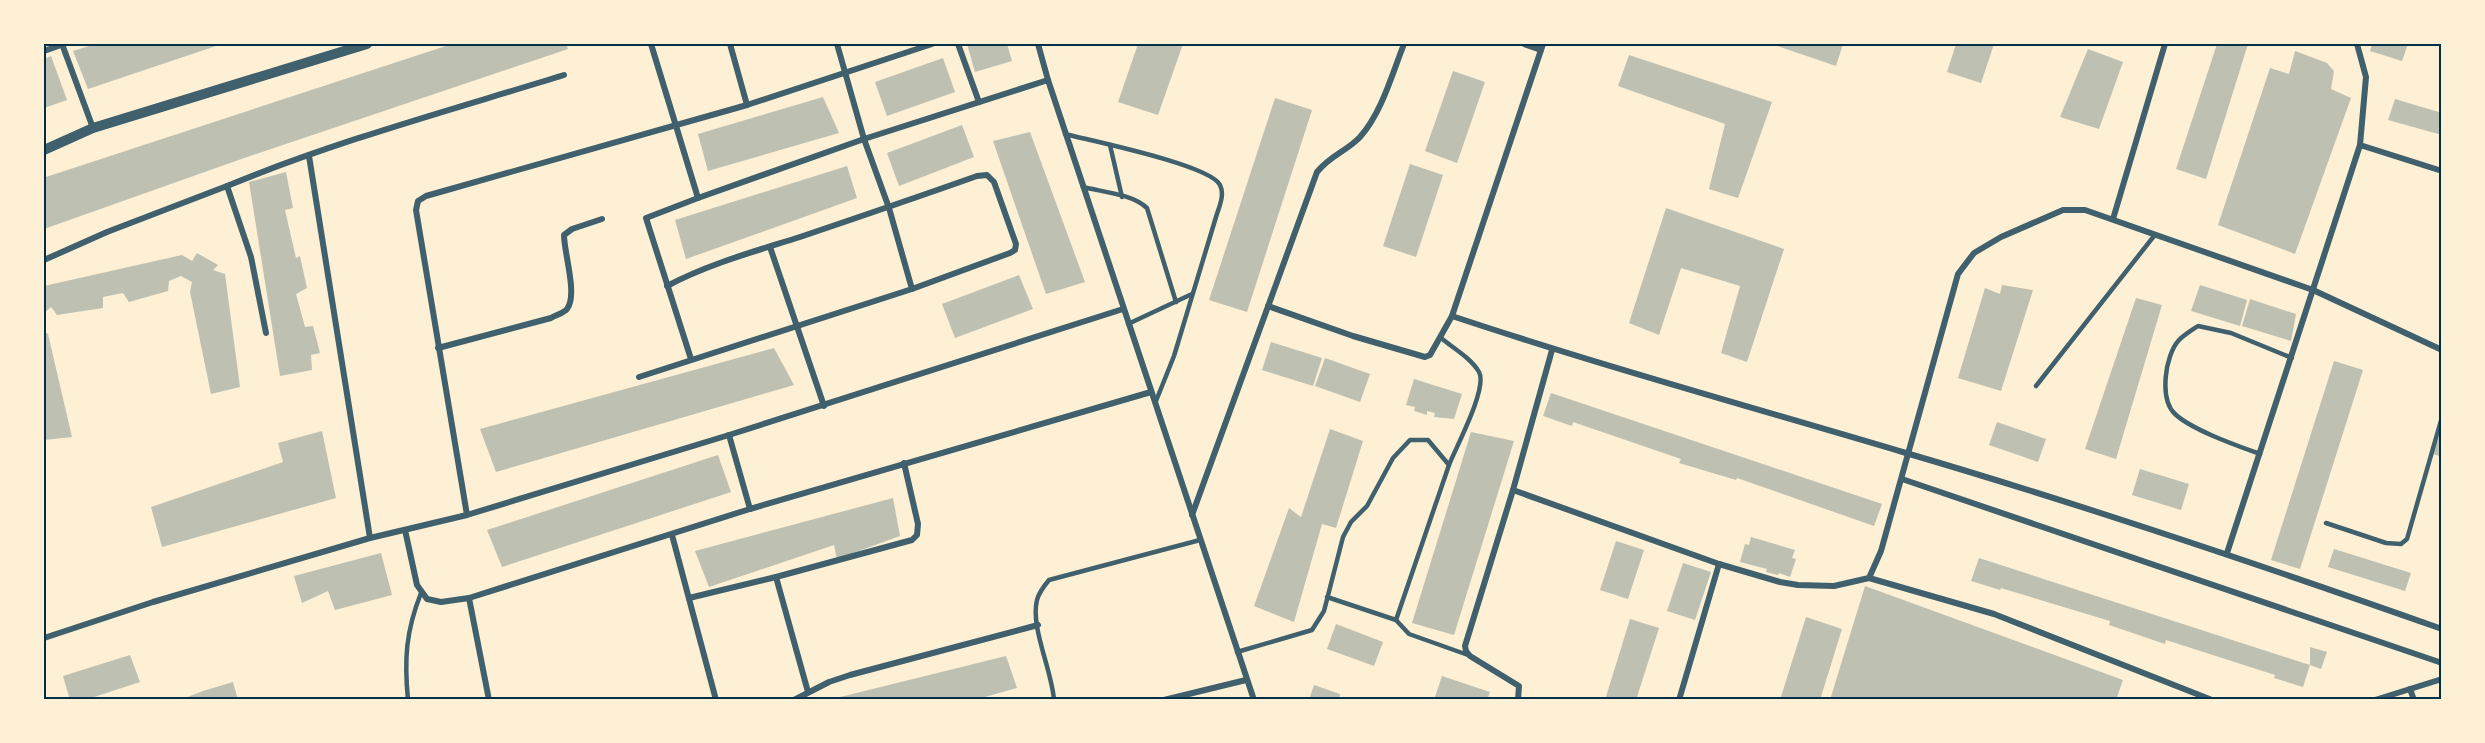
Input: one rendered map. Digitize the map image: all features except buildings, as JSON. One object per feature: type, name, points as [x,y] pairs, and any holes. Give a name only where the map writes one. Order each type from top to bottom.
[{"type":"street","points":[[44,51],[63,44],[93,128]]},
{"type":"street","points":[[44,150],[93,128],[367,44]]},
{"type":"street","points":[[651,44],[698,198]]},
{"type":"street","points":[[730,44],[747,105]]},
{"type":"street","points":[[837,44],[864,140],[889,208],[912,289]]},
{"type":"street","points":[[467,514],[416,210],[418,201],[426,196],[747,105],[932,44]]},
{"type":"street","points":[[958,44],[979,102]]},
{"type":"street","points":[[1038,44],[1065,134],[1254,699]]},
{"type":"street","points":[[1192,516],[1317,172],[1327,159],[1358,139],[1368,127],[1379,107],[1404,44]]},
{"type":"street","points":[[1268,306],[1353,336],[1425,357],[1434,352],[1452,316],[1542,47],[1524,44]]},
{"type":"street","points":[[2113,219],[2165,44]]},
{"type":"street","points":[[2227,553],[2360,145],[2366,77],[2357,44]]},
{"type":"street","points":[[44,260],[107,232],[309,156],[564,75]]},
{"type":"street","points":[[691,359],[646,218],[864,140],[1048,80]]},
{"type":"street","points":[[2360,145],[2442,171]]},
{"type":"street","points":[[309,156],[369,538]]},
{"type":"street","points":[[639,377],[912,289],[1010,254],[1015,250],[1016,244],[994,182],[987,175],[977,176],[682,278],[667,286]]},
{"type":"street","points":[[227,186],[251,257],[266,333]]},
{"type":"street","points":[[1869,578],[1881,550],[1902,479],[1958,274],[1974,253],[2001,237],[2063,210],[2085,210],[2313,290],[2442,350]]},
{"type":"street","points":[[438,348],[551,318],[566,310],[571,301],[571,283],[564,248],[564,235],[572,228],[602,219]]},
{"type":"street","points":[[770,247],[824,406]]},
{"type":"street","points":[[44,638],[153,602],[369,538],[467,514],[729,435],[1123,309]]},
{"type":"street","points":[[1452,316],[1552,350],[1909,453],[2227,553],[2442,629]]},
{"type":"street","points":[[1518,699],[1519,687],[1514,682],[1470,656],[1465,646],[1513,490],[1552,350]]},
{"type":"street","points":[[405,530],[417,585],[421,593],[433,602],[469,597],[750,509],[1151,392]]},
{"type":"street","points":[[729,435],[750,509]]},
{"type":"street","points":[[689,598],[912,540],[917,536],[918,524],[904,463]]},
{"type":"street","points":[[1902,479],[2442,663]]},
{"type":"street","points":[[1513,490],[1762,578],[1798,585],[1834,586],[1869,578],[1994,614],[2212,699]]},
{"type":"street","points":[[672,535],[716,699]]},
{"type":"street","points":[[1679,699],[1719,564]]},
{"type":"street","points":[[776,577],[808,692]]},
{"type":"street","points":[[469,597],[489,699]]},
{"type":"street","points":[[794,699],[829,682],[850,675],[1038,625]]},
{"type":"street","points":[[2375,699],[2442,679]]},
{"type":"street","points":[[1164,699],[1246,680]]},
{"type":"street","points":[[2410,689],[2414,699]]},
{"type":"lane","points":[[1065,134],[1183,165],[1212,177],[1220,185],[1222,196],[1174,356],[1155,404]]},
{"type":"lane","points":[[1110,145],[1122,196]]},
{"type":"lane","points":[[1083,187],[1122,196],[1141,203],[1147,208],[1176,302]]},
{"type":"lane","points":[[2036,386],[2154,236]]},
{"type":"lane","points":[[1128,324],[1192,294]]},
{"type":"lane","points":[[2260,454],[2223,441],[2174,413],[2165,392],[2167,367],[2179,340],[2198,326],[2231,333],[2292,358]]},
{"type":"lane","points":[[1396,620],[1449,465],[1481,389],[1481,375],[1473,364],[1441,338]]},
{"type":"lane","points":[[2326,523],[2386,543],[2401,544],[2407,539],[2442,417]]},
{"type":"lane","points":[[1237,652],[1312,630],[1324,611],[1343,537],[1351,522],[1367,506],[1393,458],[1410,440],[1428,440],[1449,465]]},
{"type":"lane","points":[[1054,699],[1038,625],[1036,603],[1040,592],[1049,580],[1200,540]]},
{"type":"lane","points":[[408,699],[407,638],[410,620],[421,593]]},
{"type":"lane","points":[[1327,597],[1396,620],[1409,634],[1470,656]]}]
